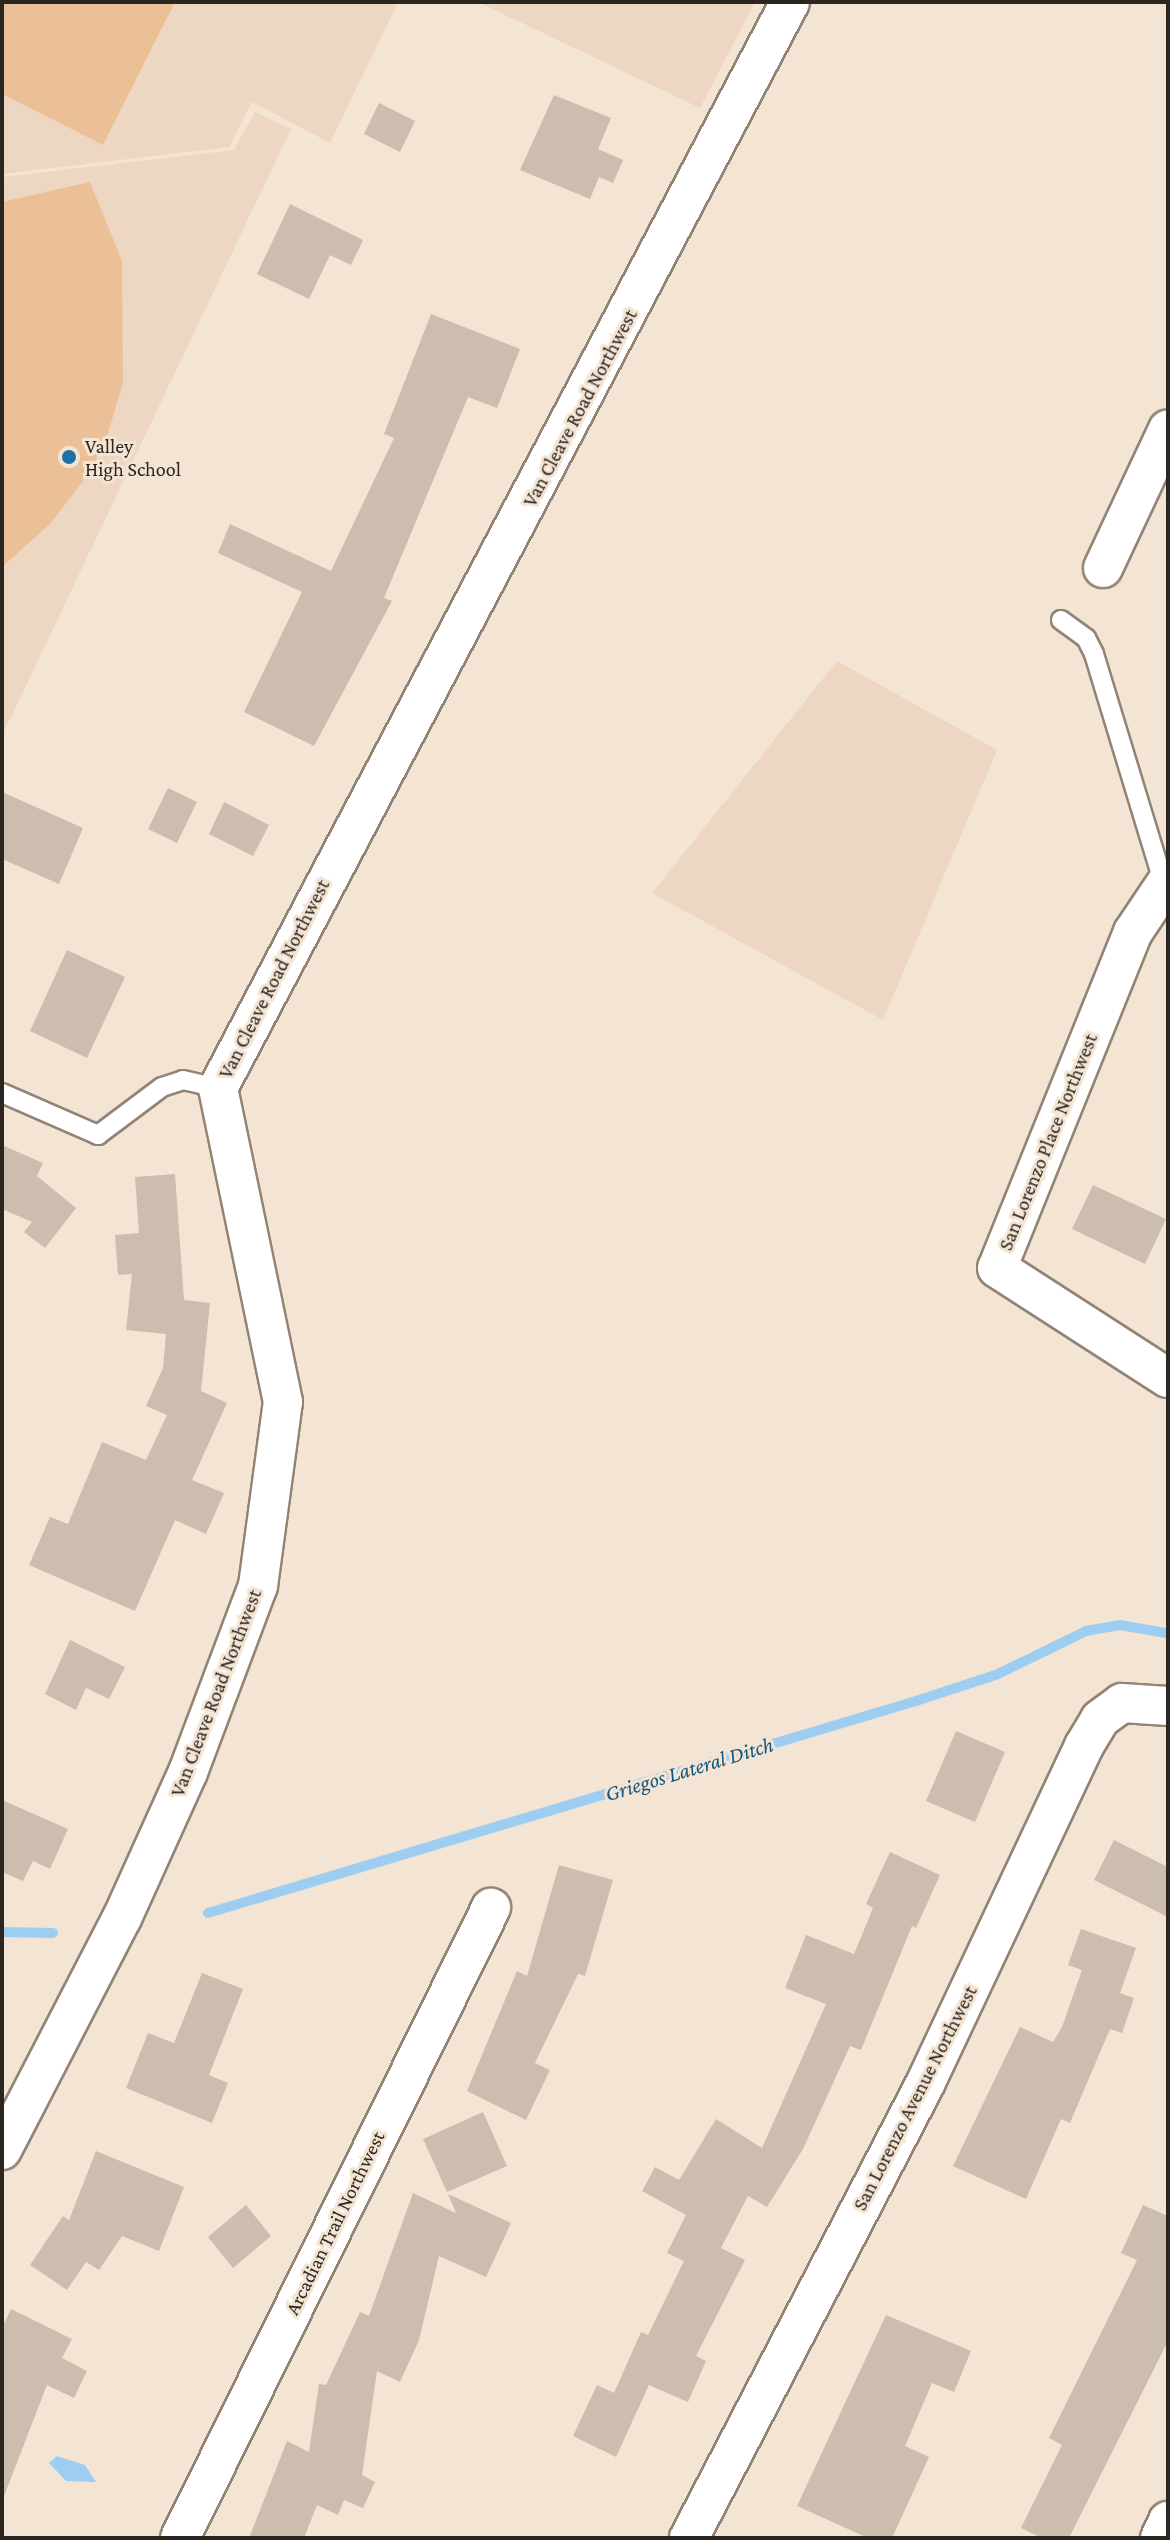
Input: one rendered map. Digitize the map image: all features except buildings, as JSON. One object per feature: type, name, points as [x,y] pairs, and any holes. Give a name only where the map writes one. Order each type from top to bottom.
[{"type":"street","name":"Van Cleave Road Northwest","points":[[2,2150],[155,1845],[258,1586],[283,1402],[218,1088],[790,2]]},
{"type":"street","points":[[1103,568],[1168,429]]},
{"type":"street","name":"San Lorenzo Place Northwest","points":[[1166,881],[1133,932],[997,1268],[1168,1378]]},
{"type":"street","name":"San Lorenzo Avenue Northwest","points":[[689,2538],[925,2084],[1084,1746],[1100,1719],[1122,1703],[1168,1706]]},
{"type":"street","name":"Arcadian Trail Northwest","points":[[180,2538],[491,1908]]},
{"type":"street","points":[[1160,2538],[1168,2521]]},
{"type":"lane","points":[[1061,620],[1086,638],[1094,654],[1166,881]]},
{"type":"lane","points":[[2,1093],[98,1135],[162,1087],[183,1080],[218,1088]]},
{"type":"shaded area","points":[[2,2],[398,2],[330,143],[252,102],[229,147],[2,174]]},
{"type":"shaded area","points":[[2,2],[175,2],[103,145],[2,94]]},
{"type":"shaded area","points":[[478,2],[755,2],[700,108]]},
{"type":"shaded area","name":"Valley High School","points":[[255,112],[291,129],[2,736],[2,177],[234,150]]},
{"type":"shaded area","points":[[90,182],[122,261],[123,383],[105,443],[83,481],[51,523],[2,567],[2,202]]},
{"type":"shaded area","points":[[837,661],[997,750],[883,1020],[652,893]]},
{"type":"water","points":[[57,2456],[85,2465],[96,2482],[66,2481],[49,2463]]},
{"type":"waterway","name":"Griegos Lateral Ditch","points":[[208,1913],[916,1701],[998,1674],[1086,1631],[1120,1625],[1166,1633]]},
{"type":"waterway","name":"Griegos Lateral Ditch","points":[[2,1932],[53,1933]]},
{"type":"place","name":"Valley High School","points":[[69,457]]}]
